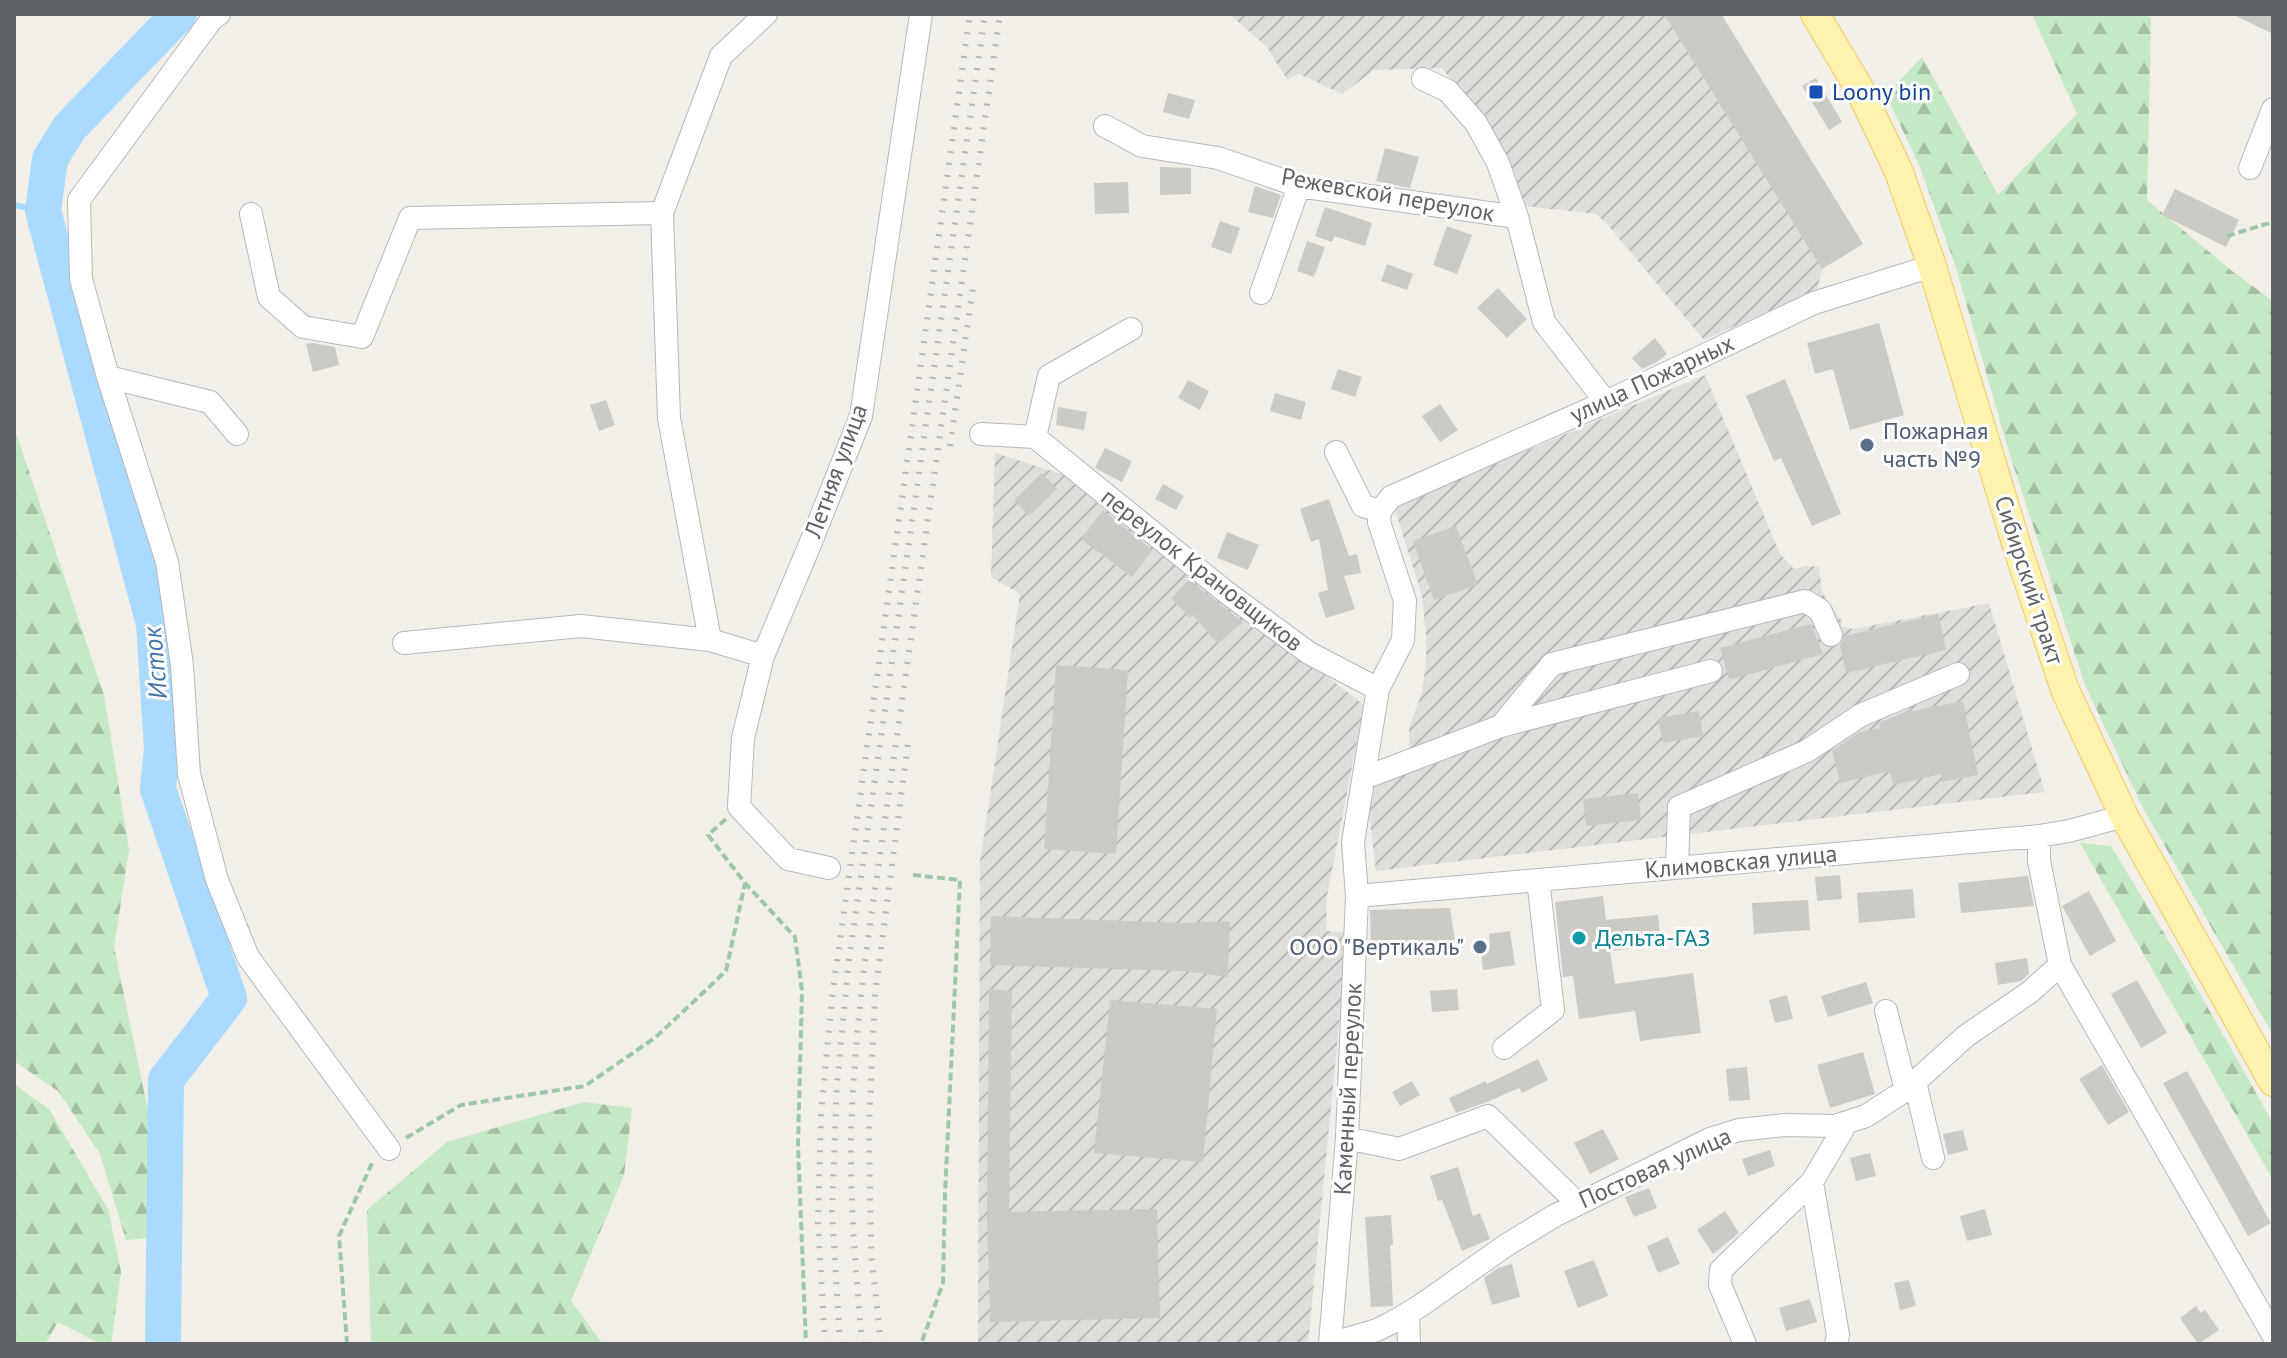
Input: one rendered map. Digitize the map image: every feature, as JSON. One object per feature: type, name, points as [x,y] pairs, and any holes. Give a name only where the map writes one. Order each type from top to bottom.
[{"type":"main road","name":"Сибирский тракт","points":[[1815,14],[1859,88],[1899,172],[1932,266],[2020,556],[2065,690],[2124,816],[2273,1082]]},
{"type":"street","points":[[219,14],[212,19],[79,200],[81,279],[108,377],[167,562],[182,665],[189,774],[217,880],[248,957],[389,1149]]},
{"type":"street","points":[[710,640],[669,418],[662,213],[721,56],[766,14]]},
{"type":"street","name":"Летняя улица","points":[[739,807],[743,738],[763,656],[861,416],[921,14]]},
{"type":"street","points":[[1423,79],[1448,91],[1476,123],[1498,163],[1517,217]]},
{"type":"street","points":[[2250,168],[2273,109]]},
{"type":"street","name":"Режевской переулок","points":[[1105,126],[1142,146],[1218,158],[1299,186],[1517,217],[1544,322],[1606,402]]},
{"type":"street","points":[[1261,293],[1299,186]]},
{"type":"street","points":[[251,214],[269,297],[303,327],[362,337],[410,218],[662,213]]},
{"type":"street","name":"улица Пожарных","points":[[1380,511],[1391,497],[1606,402],[1814,303],[1932,266]]},
{"type":"street","points":[[981,434],[1035,437],[1049,376],[1131,329]]},
{"type":"street","points":[[108,377],[210,402],[237,434]]},
{"type":"street","name":"переулок Крановщиков","points":[[1035,437],[1238,601],[1309,653],[1378,689]]},
{"type":"street","points":[[1336,452],[1363,506],[1380,511]]},
{"type":"street","name":"Каменный переулок","points":[[1330,1344],[1347,1138],[1357,896],[1353,842],[1378,689],[1403,640],[1405,601],[1379,522],[1380,511]]},
{"type":"street","points":[[1501,726],[1552,664],[1805,601],[1820,610],[1831,635]]},
{"type":"street","points":[[404,643],[581,626],[710,640],[763,656]]},
{"type":"street","points":[[1364,778],[1501,726],[1711,671]]},
{"type":"street","points":[[1677,868],[1679,807],[1807,751],[1861,715],[1958,674]]},
{"type":"street","points":[[739,807],[788,859],[829,868]]},
{"type":"street","name":"Климовская улица","points":[[1357,896],[2039,836],[2124,816]]},
{"type":"street","points":[[2039,836],[2039,861],[2060,965],[2273,1335]]},
{"type":"street","points":[[1504,1048],[1553,1010],[1538,880]]},
{"type":"street","name":"Постовая улица","points":[[1330,1344],[1377,1330],[1408,1314],[1505,1246],[1577,1203],[1726,1133],[1785,1125],[1823,1127],[1846,1124],[1866,1116],[1910,1086],[1974,1029],[2030,992],[2060,965]]},
{"type":"street","points":[[1886,1011],[1933,1158]]},
{"type":"street","points":[[1347,1138],[1399,1149],[1488,1116],[1577,1203]]},
{"type":"street","points":[[1745,1344],[1720,1285],[1721,1270],[1812,1182],[1846,1124]]},
{"type":"street","points":[[1812,1182],[1838,1335],[1836,1344]]},
{"type":"street","points":[[1408,1314],[1409,1344]]},
{"type":"path","points":[[2227,236],[2273,222]]},
{"type":"path","points":[[739,807],[708,835],[745,883],[795,937],[802,991],[798,1146],[806,1344]]},
{"type":"path","points":[[913,875],[960,880],[943,1283],[921,1344]]},
{"type":"path","points":[[347,1344],[339,1236],[375,1157],[461,1105],[585,1086],[656,1037],[726,971],[745,883]]},
{"type":"shaded area","points":[[1229,14],[1721,14],[1863,244],[1822,269],[1817,290],[1704,340],[1596,214],[1524,206],[1485,122],[1442,68],[1374,70],[1342,94],[1299,74],[1287,79],[1266,46]]},
{"type":"shaded area","points":[[1705,375],[1780,554],[1794,569],[1819,567],[1822,592],[1841,620],[1842,627],[1853,629],[1989,603],[2045,792],[1376,871],[1367,798],[1375,769],[1409,751],[1409,727],[1422,693],[1426,662],[1422,595],[1394,507]]},
{"type":"shaded area","points":[[995,453],[1068,476],[1364,705],[1327,896],[1326,931],[1348,932],[1308,1344],[978,1344],[980,862],[1020,594],[991,577]]},
{"type":"green space","points":[[2032,14],[2141,14],[2151,18],[2147,200],[2273,301],[2273,1035],[2143,808],[2085,685],[2009,452],[1956,268],[1920,167],[1886,95],[1922,57],[1998,195],[2077,114]]},
{"type":"green space","points":[[14,427],[104,695],[129,850],[114,947],[174,1236],[126,1240],[100,1154],[58,1091],[14,1061]]},
{"type":"green space","points":[[2080,843],[2111,846],[2187,971],[2273,1123],[2273,1180]]},
{"type":"green space","points":[[14,1084],[49,1109],[108,1209],[121,1272],[111,1344],[101,1344],[58,1322],[45,1344],[14,1344]]},
{"type":"green space","points":[[584,1102],[632,1108],[624,1175],[571,1301],[603,1344],[371,1344],[367,1210],[447,1142]]},
{"type":"building","points":[[1664,14],[1721,14],[1863,244],[1822,269]]},
{"type":"building","points":[[2232,14],[2273,14],[2273,34]]},
{"type":"building","points":[[1816,78],[1842,122],[1829,130],[1802,86]]},
{"type":"building","points":[[1168,93],[1195,100],[1189,119],[1163,112]]},
{"type":"building","points":[[1385,148],[1419,157],[1410,188],[1376,181]]},
{"type":"building","points":[[1160,167],[1191,168],[1191,194],[1160,195]]},
{"type":"building","points":[[1128,182],[1129,213],[1095,214],[1094,183]]},
{"type":"building","points":[[1255,186],[1281,195],[1273,218],[1248,212]]},
{"type":"building","points":[[2175,189],[2239,220],[2226,247],[2162,215]]},
{"type":"building","points":[[1325,207],[1372,223],[1365,246],[1334,236],[1332,242],[1315,236]]},
{"type":"building","points":[[1220,221],[1240,228],[1231,254],[1211,247]]},
{"type":"building","points":[[1447,226],[1472,235],[1457,274],[1433,265]]},
{"type":"building","points":[[1307,241],[1325,247],[1314,277],[1297,271]]},
{"type":"building","points":[[1387,264],[1413,274],[1407,290],[1381,281]]},
{"type":"building","points":[[1498,288],[1527,319],[1507,338],[1477,308]]},
{"type":"building","points":[[1879,323],[1904,415],[1850,430],[1833,369],[1815,374],[1807,343]]},
{"type":"building","points":[[1655,338],[1667,354],[1642,369],[1632,358]]},
{"type":"building","points":[[306,344],[335,347],[339,365],[313,372]]},
{"type":"building","points":[[1338,369],[1362,377],[1355,397],[1331,389]]},
{"type":"building","points":[[1785,379],[1841,514],[1812,526],[1781,458],[1774,461],[1746,396]]},
{"type":"building","points":[[1188,380],[1209,391],[1200,410],[1178,398]]},
{"type":"building","points":[[1275,393],[1306,402],[1301,420],[1270,411]]},
{"type":"building","points":[[606,400],[615,425],[599,431],[590,405]]},
{"type":"building","points":[[1440,404],[1458,430],[1440,442],[1422,416]]},
{"type":"building","points":[[1058,407],[1087,412],[1084,430],[1056,425]]},
{"type":"building","points":[[1105,448],[1132,461],[1122,482],[1095,468]]},
{"type":"building","points":[[1042,473],[1057,489],[1029,516],[1014,500]]},
{"type":"building","points":[[1163,484],[1184,496],[1176,510],[1155,499]]},
{"type":"building","points":[[1329,499],[1349,556],[1357,554],[1361,573],[1344,576],[1355,609],[1326,618],[1318,593],[1328,590],[1319,539],[1311,542],[1300,509]]},
{"type":"building","points":[[1103,510],[1152,550],[1132,577],[1081,539]]},
{"type":"building","points":[[1456,526],[1478,585],[1434,600],[1413,541]]},
{"type":"building","points":[[1227,532],[1259,545],[1248,570],[1217,558]]},
{"type":"building","points":[[1189,580],[1243,622],[1218,644],[1193,615],[1190,618],[1171,598]]},
{"type":"building","points":[[1938,614],[1946,650],[1846,673],[1840,646],[1845,636]]},
{"type":"building","points":[[1811,624],[1823,654],[1729,680],[1720,648]]},
{"type":"building","points":[[1056,665],[1128,670],[1116,854],[1044,849]]},
{"type":"building","points":[[1963,701],[1978,775],[1942,782],[1941,774],[1893,785],[1890,771],[1840,783],[1832,751],[1860,732],[1880,728],[1879,723],[1912,709]]},
{"type":"building","points":[[1699,711],[1703,736],[1663,743],[1658,718]]},
{"type":"building","points":[[1638,793],[1641,820],[1586,826],[1583,799]]},
{"type":"building","points":[[1840,875],[1842,899],[1817,901],[1815,877]]},
{"type":"building","points":[[2028,876],[2034,906],[1961,913],[1958,883]]},
{"type":"building","points":[[1913,889],[1915,918],[1859,923],[1857,893]]},
{"type":"building","points":[[2089,891],[2116,941],[2090,956],[2062,906]]},
{"type":"building","points":[[1603,896],[1606,920],[1658,915],[1661,945],[1610,951],[1615,984],[1693,973],[1701,1033],[1640,1041],[1635,1011],[1579,1019],[1573,976],[1563,977],[1555,902]]},
{"type":"building","points":[[1808,900],[1810,930],[1754,934],[1752,903]]},
{"type":"building","points":[[1450,908],[1456,948],[1371,954],[1370,910]]},
{"type":"building","points":[[991,916],[1184,923],[1230,921],[1228,977],[1183,971],[990,965]]},
{"type":"building","points":[[1510,931],[1515,965],[1483,970],[1480,946],[1490,945],[1489,934]]},
{"type":"building","points":[[2027,958],[2029,974],[2021,981],[1998,985],[1995,963]]},
{"type":"building","points":[[2137,980],[2167,1033],[2141,1048],[2111,994]]},
{"type":"building","points":[[1866,982],[1873,1003],[1828,1017],[1821,996]]},
{"type":"building","points":[[989,989],[1012,991],[1009,1212],[1157,1209],[1160,1318],[990,1322],[987,1213]]},
{"type":"building","points":[[1457,989],[1459,1010],[1432,1012],[1430,991]]},
{"type":"building","points":[[1787,995],[1793,1019],[1775,1023],[1769,1000]]},
{"type":"building","points":[[1110,1000],[1217,1009],[1203,1162],[1094,1153]]},
{"type":"building","points":[[1863,1052],[1875,1094],[1830,1108],[1817,1065]]},
{"type":"building","points":[[1538,1059],[1548,1080],[1522,1093],[1519,1088],[1456,1113],[1449,1098],[1486,1081],[1487,1084]]},
{"type":"building","points":[[2102,1065],[2129,1112],[2108,1125],[2079,1079]]},
{"type":"building","points":[[1747,1067],[1750,1100],[1729,1101],[1726,1069]]},
{"type":"building","points":[[2187,1071],[2271,1223],[2248,1236],[2163,1083]]},
{"type":"building","points":[[1412,1081],[1420,1095],[1400,1106],[1392,1092]]},
{"type":"building","points":[[1603,1129],[1619,1159],[1590,1174],[1574,1143]]},
{"type":"building","points":[[1963,1130],[1968,1150],[1948,1155],[1943,1134]]},
{"type":"building","points":[[1770,1150],[1775,1166],[1748,1176],[1742,1159]]},
{"type":"building","points":[[1870,1153],[1876,1176],[1856,1181],[1850,1158]]},
{"type":"building","points":[[1458,1167],[1473,1216],[1480,1213],[1490,1239],[1462,1251],[1442,1200],[1438,1201],[1430,1176]]},
{"type":"building","points":[[1649,1188],[1657,1208],[1634,1217],[1625,1197]]},
{"type":"building","points":[[1985,1209],[1992,1235],[1967,1241],[1960,1216]]},
{"type":"building","points":[[1725,1211],[1739,1233],[1713,1254],[1697,1230]]},
{"type":"building","points":[[1391,1215],[1393,1306],[1371,1307],[1365,1217]]},
{"type":"building","points":[[1668,1237],[1680,1264],[1658,1273],[1647,1246]]},
{"type":"building","points":[[1594,1260],[1608,1296],[1578,1308],[1564,1271]]},
{"type":"building","points":[[1512,1264],[1520,1297],[1492,1305],[1484,1278],[1498,1268]]},
{"type":"building","points":[[1909,1280],[1916,1306],[1900,1310],[1894,1283]]},
{"type":"building","points":[[1810,1299],[1817,1322],[1786,1331],[1779,1308]]},
{"type":"building","points":[[2196,1306],[2201,1313],[2205,1310],[2219,1330],[2198,1344],[2180,1318]]},
{"type":"waterway","name":"Исток","points":[[163,1344],[166,1080],[229,998],[158,789],[162,748],[154,624],[43,211],[50,159],[70,127],[179,14]]},
{"type":"waterway","points":[[14,205],[43,211]]},
{"type":"railway","points":[[825,1344],[818,1223],[821,1115],[832,997],[970,14]]},
{"type":"railway","points":[[840,1344],[832,1211],[837,1083],[849,960],[985,14]]},
{"type":"railway","points":[[862,1344],[851,1161],[859,1017],[1000,14]]},
{"type":"railway","points":[[950,446],[973,287]]},
{"type":"railway","points":[[881,1344],[871,1253],[869,1126],[875,995],[908,743]]},
{"type":"place","name":"Loony bin","points":[[1816,92]]},
{"type":"place","name":"Пожарная часть №9","points":[[1867,445]]},
{"type":"place","name":"Дельта-ГАЗ","points":[[1579,938]]},
{"type":"place","name":"ООО \"Вертикаль\"","points":[[1480,947]]}]
